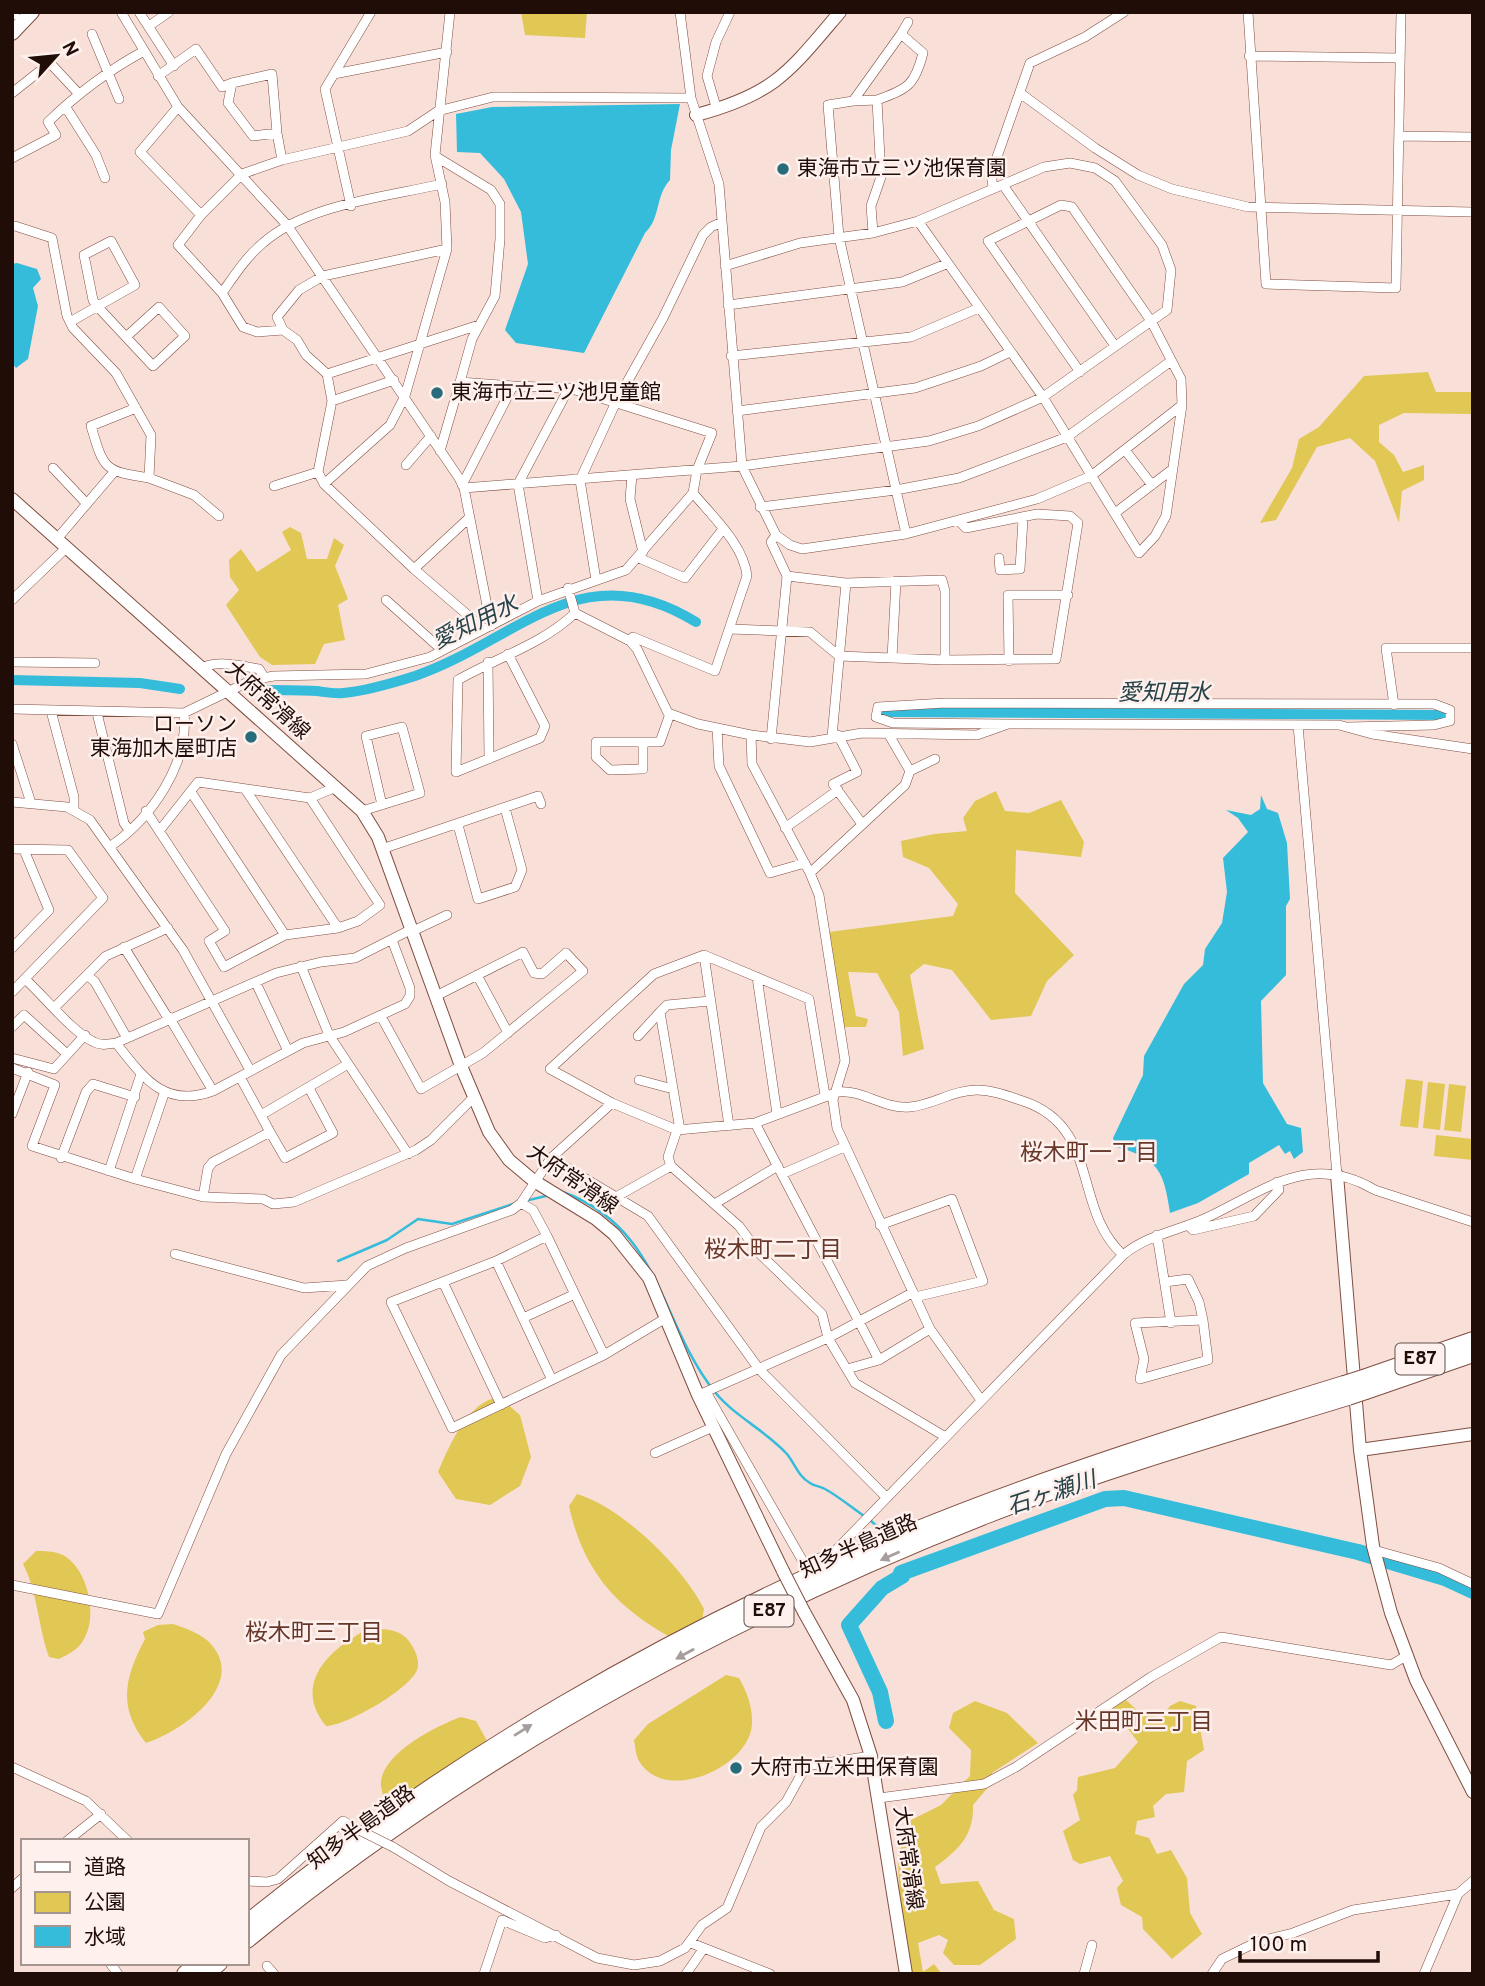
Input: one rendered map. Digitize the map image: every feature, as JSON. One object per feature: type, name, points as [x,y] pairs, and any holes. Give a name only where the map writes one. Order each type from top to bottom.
[{"type":"highway","name":"知多半島道路","points":[[1366,1384],[1473,1340]]},
{"type":"highway","name":"知多半島道路","points":[[248,1922],[341,1852],[499,1745],[602,1683],[719,1620],[813,1575],[985,1503],[1158,1441],[1473,1354]]},
{"type":"highway","name":"知多半島道路","points":[[248,1939],[424,1808],[556,1726],[713,1638],[819,1587],[989,1514],[1346,1390]]},
{"type":"main road","points":[[12,33],[32,12]]},
{"type":"main road","points":[[696,115],[757,95],[784,77],[840,12]]},
{"type":"main road","name":"大府常滑線","points":[[12,499],[362,811],[382,849],[473,1098],[498,1146],[534,1181],[596,1219],[626,1246],[649,1278],[702,1394],[713,1427],[783,1572],[853,1700],[872,1756],[906,1974]]},
{"type":"main road","points":[[1337,1175],[1360,1450],[1377,1564],[1406,1656],[1473,1793]]},
{"type":"main road","points":[[1360,1450],[1473,1434]]},
{"type":"street","points":[[121,12],[178,107],[287,225],[379,356],[463,486],[488,628]]},
{"type":"street","points":[[139,12],[174,66]]},
{"type":"street","points":[[149,26],[169,12]]},
{"type":"street","points":[[351,206],[325,89],[371,12]]},
{"type":"street","points":[[324,484],[390,425],[405,396],[447,249],[442,184],[435,155],[450,12]]},
{"type":"street","points":[[680,12],[691,98],[719,184],[742,466],[776,535],[790,545],[802,549],[906,534],[1037,499],[1091,476],[1182,405]]},
{"type":"street","points":[[717,110],[707,76],[716,42],[730,12]]},
{"type":"street","points":[[1115,346],[1027,220],[991,174],[1030,64],[1085,37],[1124,12]]},
{"type":"street","points":[[1248,12],[1266,284],[1383,288],[1396,288],[1401,12]]},
{"type":"street","points":[[853,100],[908,22]]},
{"type":"street","points":[[92,34],[120,99]]},
{"type":"street","points":[[901,34],[923,53],[918,74],[905,90],[877,100],[853,100],[828,105],[839,237],[906,534]]},
{"type":"street","points":[[158,76],[196,49],[222,87],[272,74],[282,160]]},
{"type":"street","points":[[12,145],[15,156],[55,135],[48,122],[107,71],[144,51]]},
{"type":"street","points":[[334,74],[447,52]]},
{"type":"street","points":[[1249,56],[1400,58]]},
{"type":"street","points":[[12,93],[50,63],[79,94]]},
{"type":"street","points":[[232,83],[228,103],[253,136],[277,133]]},
{"type":"street","points":[[1020,93],[1138,175],[1172,189],[1248,207],[1472,212]]},
{"type":"street","points":[[283,330],[250,331],[243,327],[222,293],[178,245],[201,215],[242,174],[282,160],[408,131],[438,111],[493,97],[691,98]]},
{"type":"street","points":[[873,233],[870,206],[881,177],[877,100]]},
{"type":"street","points":[[65,106],[96,155],[105,178]]},
{"type":"street","points":[[178,107],[140,152],[201,215]]},
{"type":"street","points":[[1400,136],[1473,136]]},
{"type":"street","points":[[435,155],[491,190],[500,204],[495,296],[479,325],[440,451]]},
{"type":"street","points":[[463,486],[580,480],[742,466],[929,442],[978,426],[1043,397],[1080,372],[1167,310],[1171,277],[1170,261],[1162,245],[1115,181],[1083,164],[1058,163],[918,221],[873,233],[800,243],[725,267]]},
{"type":"street","points":[[222,293],[262,243],[287,225],[442,184]]},
{"type":"street","points":[[918,221],[1043,397],[1139,553],[1155,536],[1166,516],[1170,471],[1182,405],[1181,379],[1150,321],[1072,207],[1061,205],[988,240],[1080,372]]},
{"type":"street","points":[[596,580],[580,480],[616,402],[663,318],[703,235],[711,226],[722,222]]},
{"type":"street","points":[[13,226],[52,238],[70,322],[116,373],[151,435],[149,478]]},
{"type":"street","points":[[70,322],[97,306],[135,285],[111,241],[85,255],[93,300],[97,306],[153,366],[185,336],[159,307],[126,337]]},
{"type":"street","points":[[447,249],[323,276],[299,290],[277,317],[283,330],[327,373],[332,401],[318,472],[324,484],[414,569],[488,628]]},
{"type":"street","points":[[727,304],[902,282],[946,264]]},
{"type":"street","points":[[731,356],[911,337],[979,307]]},
{"type":"street","points":[[327,373],[479,325]]},
{"type":"street","points":[[737,411],[915,388],[981,366],[1010,352]]},
{"type":"street","points":[[760,507],[896,490],[959,478],[1068,437],[1171,361]]},
{"type":"street","points":[[332,401],[394,380]]},
{"type":"street","points":[[12,709],[184,713],[264,677],[366,674],[402,666],[442,650],[538,601],[626,570],[693,493],[697,470],[712,433],[569,388],[460,382]]},
{"type":"street","points":[[463,486],[513,386]]},
{"type":"street","points":[[538,601],[518,484],[569,388]]},
{"type":"street","points":[[136,408],[91,426],[100,458],[114,472],[149,478],[194,495],[219,516]]},
{"type":"street","points":[[406,465],[431,436]]},
{"type":"street","points":[[1125,450],[1152,485]]},
{"type":"street","points":[[53,468],[87,504]]},
{"type":"street","points":[[1115,513],[1170,471]]},
{"type":"street","points":[[12,600],[61,544],[87,504],[114,472]]},
{"type":"street","points":[[274,486],[318,472]]},
{"type":"street","points":[[632,475],[630,499],[641,555]]},
{"type":"street","points":[[630,641],[633,638],[715,671],[747,576],[746,563],[723,529],[693,493]]},
{"type":"street","points":[[730,629],[810,632],[839,656],[1009,661],[1056,659],[1078,523],[1070,516],[1037,514],[1023,519],[966,528],[959,521]]},
{"type":"street","points":[[414,569],[470,517]]},
{"type":"street","points":[[999,558],[1000,570],[1020,569],[1023,519]]},
{"type":"street","points":[[641,555],[684,578],[723,529]]},
{"type":"street","points":[[771,739],[787,576],[771,542],[776,535]]},
{"type":"street","points":[[787,576],[846,583],[942,580],[945,591],[944,660]]},
{"type":"street","points":[[892,658],[896,581]]},
{"type":"street","points":[[846,583],[835,736],[857,772],[834,784],[862,824]]},
{"type":"street","points":[[12,584],[20,592]]},
{"type":"street","points":[[568,592],[575,611],[630,641],[637,649],[660,701],[670,714],[751,735],[810,742],[862,733],[977,734],[1008,724]]},
{"type":"street","points":[[1009,661],[1008,595],[1068,595]]},
{"type":"street","points":[[386,600],[442,650]]},
{"type":"street","points":[[508,654],[545,726],[540,738],[456,772],[458,680],[488,662],[557,629],[575,611]]},
{"type":"street","points":[[1394,705],[1386,648],[1473,648]]},
{"type":"street","points":[[12,662],[95,663]]},
{"type":"street","points":[[488,662],[489,759]]},
{"type":"street","points":[[201,669],[207,665],[243,666],[259,669],[264,677]]},
{"type":"street","points":[[1348,727],[1358,724],[1434,725],[1450,721],[1450,710],[1434,705],[895,704],[878,707],[876,717],[893,723],[1348,727],[1372,734],[1473,749]]},
{"type":"street","points":[[51,711],[74,797],[74,811]]},
{"type":"street","points":[[97,713],[124,823],[129,830]]},
{"type":"street","points":[[111,846],[129,830],[161,793],[181,754],[186,737],[184,713]]},
{"type":"street","points":[[643,742],[643,769],[610,770],[596,757],[596,742],[643,742],[660,742],[670,714]]},
{"type":"street","points":[[1298,725],[1337,1175]]},
{"type":"street","points":[[362,811],[382,805],[420,793],[402,727],[366,736],[382,805]]},
{"type":"street","points":[[717,728],[719,766],[770,873],[805,863]]},
{"type":"street","points":[[751,735],[751,764],[805,863],[819,895],[845,1061],[838,1092],[833,1100],[837,1128],[930,1329],[981,1400]]},
{"type":"street","points":[[889,735],[910,771]]},
{"type":"street","points":[[12,744],[31,803]]},
{"type":"street","points":[[810,873],[905,785],[910,771],[935,759]]},
{"type":"street","points":[[160,830],[198,782],[310,799],[336,787]]},
{"type":"street","points":[[245,789],[338,928]]},
{"type":"street","points":[[785,828],[838,790]]},
{"type":"street","points":[[191,792],[285,935]]},
{"type":"street","points":[[382,849],[538,796],[541,804]]},
{"type":"street","points":[[146,811],[225,930],[209,941],[224,967],[285,935],[338,928],[358,920],[380,905],[310,799]]},
{"type":"street","points":[[12,802],[67,807],[90,820],[168,928],[250,1070]]},
{"type":"street","points":[[458,825],[478,899],[516,887],[522,870],[505,808]]},
{"type":"street","points":[[12,849],[68,850],[103,898],[12,992]]},
{"type":"street","points":[[13,943],[49,910],[23,850]]},
{"type":"street","points":[[25,979],[96,1044],[116,1043],[169,1017],[257,983],[275,973],[355,958],[447,915]]},
{"type":"street","points":[[55,1007],[106,956],[168,928]]},
{"type":"street","points":[[116,1043],[141,1074],[164,1094],[198,1095],[213,1091],[288,1051],[344,1031],[409,1000],[410,988],[392,940]]},
{"type":"street","points":[[124,947],[213,1091]]},
{"type":"street","points":[[383,1020],[421,1089],[483,1054],[583,971],[566,953],[542,974],[534,973],[523,952],[436,996]]},
{"type":"street","points":[[825,1095],[809,999],[704,955],[654,974],[550,1069],[612,1103],[678,1130],[755,1123],[825,1095],[846,1091],[884,1105],[903,1107],[980,1090],[1000,1093],[1041,1108],[1062,1125],[1074,1142],[1101,1226],[1113,1246],[1123,1255]]},
{"type":"street","points":[[704,955],[729,1126]]},
{"type":"street","points":[[301,966],[329,1035],[408,1154]]},
{"type":"street","points":[[87,975],[95,982],[127,1038]]},
{"type":"street","points":[[477,975],[508,1033]]},
{"type":"street","points":[[757,977],[777,1114]]},
{"type":"street","points":[[257,983],[288,1051]]},
{"type":"street","points":[[638,1036],[667,1005],[710,1001]]},
{"type":"street","points":[[660,1012],[678,1130],[668,1157],[671,1166],[682,1178],[716,1203],[739,1226],[759,1253],[822,1314],[828,1338],[855,1383],[944,1436]]},
{"type":"street","points":[[12,1027],[24,1015],[67,1054]]},
{"type":"street","points":[[12,1058],[54,1069],[85,1035]]},
{"type":"street","points":[[261,1115],[348,1063]]},
{"type":"street","points":[[12,1068],[28,1072],[55,1085],[32,1146],[61,1157],[203,1197],[263,1199],[272,1204],[294,1202],[408,1154],[431,1140],[473,1098]]},
{"type":"street","points":[[12,1114],[28,1072]]},
{"type":"street","points":[[109,1171],[141,1074]]},
{"type":"street","points":[[240,1077],[285,1158],[333,1133],[309,1088]]},
{"type":"street","points":[[639,1080],[673,1089]]},
{"type":"street","points":[[61,1157],[86,1092],[93,1084],[135,1097]]},
{"type":"street","points":[[135,1179],[164,1094]]},
{"type":"street","points":[[12,1585],[158,1614],[226,1454],[281,1355],[367,1266],[406,1248],[512,1210],[521,1203],[551,1157],[612,1103]]},
{"type":"street","points":[[755,1123],[879,1360]]},
{"type":"street","points":[[203,1197],[208,1168],[213,1162],[270,1132]]},
{"type":"street","points":[[716,1203],[780,1170],[844,1147]]},
{"type":"street","points":[[551,1157],[648,1216],[759,1369],[886,1497]]},
{"type":"street","points":[[616,1197],[671,1166]]},
{"type":"street","points":[[880,1225],[952,1199],[983,1281],[914,1295],[828,1338],[702,1394],[805,1565],[836,1550],[1123,1255],[1157,1235],[1188,1225],[1300,1174],[1337,1175],[1473,1222]]},
{"type":"street","points":[[1188,1225],[1193,1230],[1254,1216],[1279,1190],[1278,1182]]},
{"type":"street","points":[[521,1203],[533,1210],[604,1355]]},
{"type":"street","points":[[1157,1235],[1171,1322]]},
{"type":"street","points":[[547,1236],[496,1261],[391,1302],[452,1429],[604,1355],[666,1318]]},
{"type":"street","points":[[175,1254],[304,1288],[347,1284]]},
{"type":"street","points":[[496,1261],[552,1380]]},
{"type":"street","points":[[1165,1282],[1188,1279],[1199,1302],[1203,1320],[1209,1360],[1140,1379],[1144,1359],[1135,1323],[1203,1320]]},
{"type":"street","points":[[443,1282],[501,1405]]},
{"type":"street","points":[[523,1318],[575,1293]]},
{"type":"street","points":[[847,1369],[879,1360],[930,1329]]},
{"type":"street","points":[[655,1454],[713,1427]]},
{"type":"street","points":[[1374,1550],[1439,1568],[1473,1584]]},
{"type":"street","points":[[879,1798],[984,1784],[1016,1767],[1151,1677],[1221,1637],[1391,1665],[1406,1656]]},
{"type":"street","points":[[691,1943],[692,1936],[702,1925],[727,1908],[761,1827],[786,1802],[806,1766],[872,1756]]},
{"type":"street","points":[[12,1767],[75,1794],[101,1814],[126,1839]]},
{"type":"street","points":[[70,1839],[101,1814]]},
{"type":"street","points":[[248,1881],[267,1882],[278,1879],[343,1821],[449,1881],[597,1958],[634,1965],[660,1961],[691,1943]]},
{"type":"street","points":[[1424,1974],[1458,1894],[1473,1881]]},
{"type":"street","points":[[1212,1974],[1222,1959],[1257,1942],[1293,1933],[1353,1910],[1458,1894]]},
{"type":"street","points":[[484,1974],[502,1920],[545,1937],[556,1935]]},
{"type":"street","points":[[691,1943],[770,1974]]},
{"type":"street","points":[[1084,1974],[1092,1945]]},
{"type":"street","points":[[686,1974],[704,1948]]},
{"type":"green space","points":[[521,12],[587,12],[585,38],[525,35]]},
{"type":"green space","points":[[1428,372],[1436,392],[1473,392],[1473,414],[1404,413],[1379,425],[1379,442],[1394,455],[1403,472],[1424,465],[1424,480],[1402,491],[1399,523],[1375,461],[1350,438],[1317,447],[1276,520],[1260,523],[1292,468],[1299,439],[1319,427],[1364,376]]},
{"type":"green space","points":[[290,527],[301,533],[307,559],[327,559],[334,538],[344,545],[335,566],[348,599],[338,605],[345,640],[324,644],[315,664],[272,665],[260,657],[226,605],[239,590],[230,577],[229,560],[241,549],[257,572],[291,550],[282,532]]},
{"type":"green space","points":[[996,791],[1005,811],[1029,813],[1061,800],[1084,842],[1081,857],[1016,850],[1015,893],[1074,955],[1047,981],[1031,1016],[991,1020],[952,970],[924,964],[910,975],[924,1049],[903,1056],[899,1012],[877,973],[848,972],[856,1016],[868,1019],[866,1027],[844,1027],[829,932],[953,916],[958,904],[929,868],[903,857],[901,841],[967,831],[963,818],[975,801]]},
{"type":"green space","points":[[1406,1079],[1423,1081],[1418,1128],[1400,1126]]},
{"type":"green space","points":[[1428,1082],[1445,1084],[1440,1130],[1423,1128]]},
{"type":"green space","points":[[1449,1084],[1466,1086],[1461,1132],[1444,1130]]},
{"type":"green space","points":[[1436,1135],[1473,1139],[1473,1160],[1434,1156]]},
{"type":"green space","points":[[499,1397],[520,1415],[531,1457],[520,1486],[490,1505],[456,1499],[438,1472],[454,1438],[469,1416],[488,1400]]},
{"type":"green space","points":[[577,1494],[595,1501],[632,1525],[667,1558],[695,1593],[704,1609],[701,1627],[672,1638],[634,1613],[604,1584],[593,1568],[575,1529],[569,1506]]},
{"type":"green space","points":[[36,1551],[60,1554],[72,1562],[88,1593],[90,1618],[84,1639],[77,1648],[59,1659],[49,1657],[32,1587],[23,1564]]},
{"type":"green space","points":[[173,1624],[208,1641],[219,1657],[222,1673],[217,1689],[207,1704],[193,1717],[146,1743],[131,1717],[127,1692],[129,1679],[145,1639],[143,1632],[158,1625]]},
{"type":"green space","points":[[368,1629],[392,1630],[407,1639],[416,1653],[417,1670],[403,1687],[376,1705],[348,1720],[326,1726],[316,1710],[314,1681],[329,1657]]},
{"type":"green space","points":[[726,1675],[739,1678],[747,1694],[752,1712],[748,1740],[737,1754],[705,1775],[686,1780],[667,1780],[651,1774],[639,1761],[634,1740],[648,1724]]},
{"type":"green space","points":[[1126,1700],[1138,1711],[1161,1718],[1170,1706],[1180,1701],[1196,1706],[1204,1750],[1187,1761],[1184,1792],[1166,1794],[1153,1806],[1155,1817],[1137,1821],[1135,1834],[1149,1838],[1157,1854],[1171,1850],[1187,1878],[1190,1913],[1202,1934],[1172,1959],[1143,1929],[1142,1917],[1121,1905],[1117,1888],[1123,1881],[1110,1856],[1080,1864],[1073,1860],[1063,1831],[1080,1820],[1073,1795],[1077,1790],[1078,1777],[1115,1768],[1138,1742],[1112,1708]]},
{"type":"green space","points":[[975,1701],[1007,1713],[1038,1743],[992,1773],[990,1785],[973,1805],[971,1825],[963,1841],[935,1867],[941,1884],[978,1881],[994,1910],[1014,1919],[1016,1939],[980,1965],[954,1965],[943,1953],[948,1940],[939,1935],[918,1943],[923,1972],[934,1964],[942,1974],[911,1974],[899,1895],[898,1855],[911,1820],[941,1805],[970,1776],[971,1750],[949,1728],[953,1713]]},
{"type":"green space","points":[[461,1717],[476,1721],[486,1739],[491,1770],[402,1806],[383,1797],[381,1781],[385,1770],[401,1750]]},
{"type":"water","points":[[680,104],[671,150],[670,180],[662,193],[654,221],[645,233],[584,353],[516,343],[505,330],[528,264],[521,212],[504,179],[480,153],[457,152],[456,114],[492,107]]},
{"type":"water","points":[[12,264],[37,269],[41,279],[33,288],[38,306],[28,359],[16,368],[12,363]]},
{"type":"water","points":[[1261,795],[1267,809],[1278,813],[1287,843],[1290,899],[1286,906],[1286,975],[1261,1001],[1263,1083],[1287,1124],[1301,1128],[1303,1152],[1294,1159],[1290,1151],[1285,1154],[1279,1145],[1249,1163],[1249,1174],[1198,1203],[1170,1213],[1165,1187],[1157,1169],[1142,1156],[1116,1147],[1113,1138],[1143,1075],[1144,1056],[1184,984],[1203,965],[1205,949],[1222,923],[1227,892],[1223,858],[1248,832],[1238,818],[1226,810],[1251,815],[1260,809]]},
{"type":"waterway","name":"愛知用水","points":[[268,690],[340,693],[398,681],[452,660],[551,609],[584,598],[618,595],[655,602],[696,622]]},
{"type":"waterway","name":"愛知用水","points":[[12,680],[140,683],[180,689]]},
{"type":"waterway","name":"愛知用水","points":[[880,712],[1448,715]]},
{"type":"waterway","points":[[563,1192],[595,1208],[620,1228],[639,1252],[696,1364],[722,1400],[778,1445],[806,1480],[830,1492],[864,1516]]},
{"type":"waterway","points":[[525,1201],[550,1195]]},
{"type":"waterway","points":[[338,1261],[387,1240],[418,1219],[452,1224],[516,1203]]},
{"type":"waterway","name":"石ヶ瀬川","points":[[886,1721],[880,1692],[849,1625],[882,1588],[902,1576],[901,1573],[1105,1499],[1124,1498],[1358,1552],[1445,1578],[1473,1591]]},
{"type":"waterway","points":[[870,1520],[881,1530]]},
{"type":"place","name":"東海市立三ツ池保育園","points":[[783,169]]},
{"type":"place","name":"東海市立三ツ池児童館","points":[[437,393]]},
{"type":"place","name":"ローソン 東海加木屋町店","points":[[251,737]]},
{"type":"place","name":"大府市立米田保育園","points":[[736,1768]]},
{"type":"district","name":"桜木町一丁目","points":[[1089,1154]]},
{"type":"district","name":"桜木町二丁目","points":[[773,1251]]},
{"type":"district","name":"桜木町三丁目","points":[[314,1634]]},
{"type":"district","name":"米田町三丁目","points":[[1144,1723]]}]
